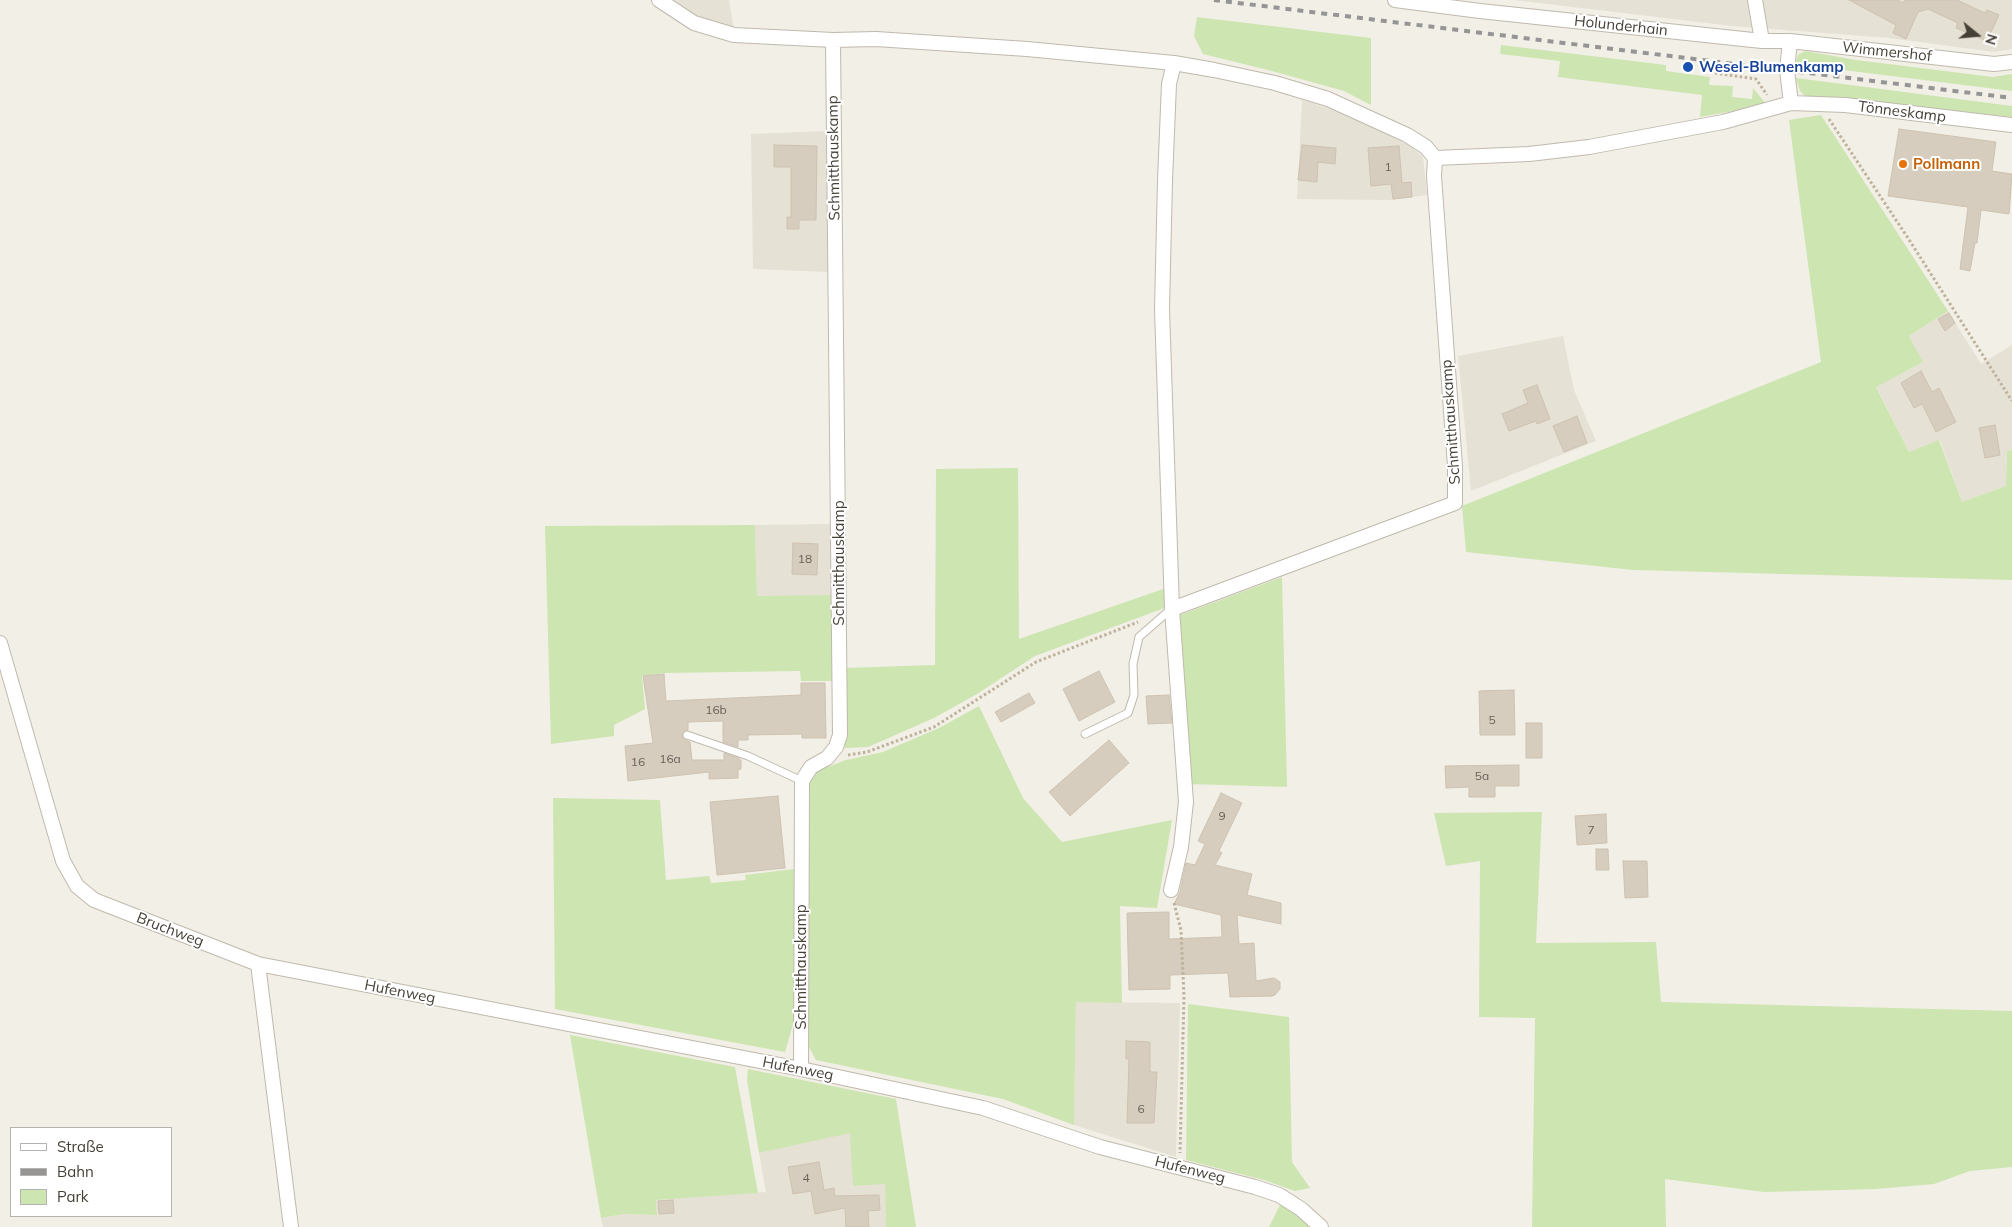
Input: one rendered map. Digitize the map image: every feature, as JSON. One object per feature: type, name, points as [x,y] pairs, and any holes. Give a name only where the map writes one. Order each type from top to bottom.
[{"type":"street","points":[[659,0],[694,23],[734,35],[833,40],[876,39],[1027,49],[1174,63],[1275,83],[1328,99],[1407,134],[1426,147],[1435,158],[1530,154],[1589,147],[1723,122],[1791,103],[1787,70],[1790,41]]},
{"type":"street","name":"Holunderhain","points":[[1395,0],[1480,6],[1762,41]]},
{"type":"street","points":[[1755,0],[1762,41]]},
{"type":"street","name":"Schmitthauskamp","points":[[801,1069],[802,781],[811,766],[827,758],[836,747],[840,735],[833,40]]},
{"type":"street","name":"Wimmershof","points":[[1762,41],[1790,41],[1994,64],[2012,62]]},
{"type":"street","points":[[1171,890],[1181,846],[1186,802],[1172,609],[1162,309],[1169,94],[1174,63]]},
{"type":"street","name":"Tönneskamp","points":[[1791,103],[1825,104],[2012,124]]},
{"type":"street","name":"Schmitthauskamp","points":[[1172,609],[1455,503],[1454,456],[1434,176],[1435,158]]},
{"type":"street","name":"Bruchweg","points":[[0,643],[63,861],[77,886],[94,900],[258,964]]},
{"type":"street","points":[[258,964],[291,1227]]},
{"type":"street","name":"Hufenweg","points":[[258,964],[801,1069],[983,1108],[1100,1146],[1256,1187],[1279,1195],[1301,1209],[1321,1227]]},
{"type":"lane","points":[[1085,734],[1128,713],[1134,695],[1133,664],[1139,638],[1172,609]]},
{"type":"lane","points":[[687,735],[748,756],[802,781]]},
{"type":"path","points":[[1714,74],[1756,79],[1759,86]]},
{"type":"path","points":[[1825,104],[1827,115],[2012,401]]},
{"type":"path","points":[[827,758],[867,752],[934,727],[1036,662],[1144,620]]},
{"type":"path","points":[[1171,890],[1181,930],[1184,997],[1180,1168]]},
{"type":"shaded area","points":[[670,0],[729,0],[734,31],[690,16]]},
{"type":"shaded area","points":[[1514,0],[2012,0],[2012,49],[1994,52],[1889,38],[1732,26]]},
{"type":"shaded area","points":[[1302,100],[1350,115],[1408,145],[1423,156],[1427,195],[1391,200],[1297,199]]},
{"type":"shaded area","points":[[827,131],[828,272],[753,269],[751,134]]},
{"type":"shaded area","points":[[1948,311],[1981,364],[2012,345],[2012,450],[2007,451],[2006,486],[1962,502],[1940,440],[1909,452],[1876,386],[1922,363],[1909,336]]},
{"type":"shaded area","points":[[1563,336],[1574,390],[1596,441],[1471,491],[1458,356]]},
{"type":"shaded area","points":[[831,524],[832,595],[757,597],[755,525]]},
{"type":"shaded area","points":[[1076,1002],[1180,1003],[1176,1157],[1074,1125]]},
{"type":"shaded area","points":[[850,1132],[885,1184],[886,1227],[603,1227],[601,1218],[624,1214],[657,1215],[656,1200],[766,1192],[759,1153]]},
{"type":"green space","points":[[1197,17],[1371,38],[1371,105],[1344,91],[1203,54],[1194,36]]},
{"type":"green space","points":[[1501,45],[1666,65],[1666,71],[1710,77],[1709,85],[1733,86],[1732,97],[1752,99],[1753,88],[1767,105],[1700,117],[1702,95],[1558,77],[1560,61],[1500,54]]},
{"type":"green space","points":[[1805,51],[1856,60],[1993,77],[2012,74],[2012,91],[1795,64],[1798,55]]},
{"type":"green space","points":[[1796,78],[2012,106],[2012,117],[1839,98],[1806,97],[1800,91]]},
{"type":"green space","points":[[1821,115],[1948,311],[1909,336],[1923,362],[1876,387],[1909,452],[1939,440],[1962,502],[2006,486],[2007,451],[2012,450],[2012,580],[1633,570],[1466,552],[1462,506],[1821,362],[1789,120]]},
{"type":"green space","points":[[1018,468],[1019,639],[1166,588],[1167,607],[1035,656],[977,694],[934,718],[868,747],[845,748],[845,668],[935,665],[936,469]]},
{"type":"green space","points":[[755,525],[757,596],[832,595],[832,681],[801,681],[800,671],[665,673],[642,676],[645,709],[614,725],[614,736],[551,744],[545,526]]},
{"type":"green space","points":[[1282,577],[1287,787],[1189,784],[1180,615]]},
{"type":"green space","points":[[979,706],[1023,798],[1062,842],[1172,820],[1157,908],[1120,906],[1122,1003],[1076,1002],[1074,1125],[1003,1099],[816,1060],[808,1045],[808,781],[814,772],[846,760],[883,752],[939,728]]},
{"type":"green space","points":[[553,798],[660,800],[666,880],[709,876],[711,883],[746,880],[745,875],[794,869],[797,1011],[785,1052],[555,1009]]},
{"type":"green space","points":[[1542,812],[1536,943],[1656,942],[1661,1002],[2012,1011],[2012,1167],[1970,1171],[1934,1184],[1876,1189],[1764,1192],[1665,1179],[1666,1227],[1532,1227],[1535,1018],[1479,1017],[1480,861],[1446,866],[1434,813]]},
{"type":"green space","points":[[1188,1004],[1289,1017],[1292,1162],[1310,1188],[1295,1191],[1264,1180],[1186,1160]]},
{"type":"green space","points":[[570,1035],[735,1067],[758,1193],[656,1200],[657,1215],[624,1214],[601,1218]]},
{"type":"green space","points":[[748,1069],[896,1099],[916,1227],[886,1227],[885,1184],[853,1186],[850,1133],[759,1153],[747,1080]]},
{"type":"green space","points":[[1280,1201],[1298,1213],[1309,1227],[1269,1227],[1280,1205]]},
{"type":"building","points":[[1849,0],[1897,0],[1903,3],[1905,0],[1957,0],[1985,13],[1987,10],[1999,15],[1987,41],[1956,28],[1958,23],[1928,9],[1918,12],[1906,39],[1893,33],[1896,25]]},
{"type":"building","points":[[1899,129],[1996,142],[1992,171],[2012,174],[2009,214],[1981,210],[1977,243],[1975,243],[1970,271],[1960,269],[1968,207],[1888,196]]},
{"type":"building","points":[[774,145],[817,146],[816,220],[799,220],[799,229],[787,229],[787,217],[791,217],[791,167],[774,167]]},
{"type":"building","points":[[1302,145],[1336,148],[1335,164],[1318,162],[1317,182],[1298,180]]},
{"type":"building","points":[[1399,146],[1402,183],[1411,182],[1412,197],[1393,199],[1391,184],[1371,186],[1368,148]]},
{"type":"building","points":[[1949,313],[1955,323],[1945,331],[1938,319]]},
{"type":"building","points":[[1921,371],[1932,392],[1939,388],[1956,422],[1936,432],[1922,404],[1914,408],[1901,383]]},
{"type":"building","points":[[1537,385],[1550,419],[1537,424],[1536,421],[1509,431],[1502,414],[1528,403],[1523,390]]},
{"type":"building","points":[[1577,416],[1587,443],[1564,452],[1553,426]]},
{"type":"building","points":[[1995,425],[2000,455],[1985,458],[1979,428]]},
{"type":"building","points":[[793,543],[818,544],[817,575],[792,574]]},
{"type":"building","points":[[1099,671],[1115,702],[1079,721],[1063,689]]},
{"type":"building","points":[[664,674],[666,701],[801,695],[801,683],[825,683],[826,738],[802,738],[802,734],[748,735],[748,740],[738,740],[738,747],[723,742],[723,721],[688,722],[688,730],[684,731],[682,736],[683,739],[690,742],[692,760],[724,760],[724,753],[738,758],[741,760],[741,769],[738,770],[738,778],[709,779],[709,772],[628,781],[625,746],[653,743],[643,676]]},
{"type":"building","points":[[1514,690],[1515,735],[1480,735],[1479,691]]},
{"type":"building","points":[[1029,693],[1035,703],[1001,722],[995,712]]},
{"type":"building","points":[[1169,695],[1172,723],[1148,724],[1146,696]]},
{"type":"building","points":[[1526,723],[1542,723],[1542,758],[1526,758]]},
{"type":"building","points":[[1109,740],[1129,763],[1070,816],[1049,792]]},
{"type":"building","points":[[1519,765],[1519,786],[1495,786],[1495,797],[1469,797],[1469,787],[1446,788],[1445,766]]},
{"type":"building","points":[[1221,793],[1242,803],[1219,851],[1222,853],[1215,865],[1252,874],[1247,895],[1281,903],[1281,924],[1237,915],[1239,944],[1254,943],[1256,981],[1274,978],[1280,982],[1280,989],[1272,996],[1230,997],[1228,973],[1170,975],[1170,989],[1129,990],[1127,913],[1169,912],[1169,939],[1222,937],[1221,915],[1174,904],[1180,892],[1186,863],[1195,865],[1205,844],[1198,841]]},
{"type":"building","points":[[778,796],[785,868],[717,875],[710,802]]},
{"type":"building","points":[[1606,814],[1607,843],[1577,845],[1575,816]]},
{"type":"building","points":[[1596,849],[1608,849],[1609,870],[1596,870]]},
{"type":"building","points":[[1623,861],[1647,861],[1648,897],[1625,898]]},
{"type":"building","points":[[1126,1041],[1150,1042],[1150,1072],[1157,1072],[1154,1123],[1127,1123],[1129,1059],[1126,1059]]},
{"type":"building","points":[[819,1162],[824,1190],[834,1188],[835,1196],[879,1195],[880,1210],[868,1211],[869,1227],[846,1227],[845,1208],[815,1214],[811,1191],[793,1194],[788,1167]]},
{"type":"building","points":[[673,1200],[674,1213],[659,1214],[658,1201]]},
{"type":"railway","points":[[1214,0],[2012,98]]},
{"type":"place","name":"Wesel-Blumenkamp","points":[[1688,67]]},
{"type":"place","name":"Pollmann","points":[[1903,164]]}]
